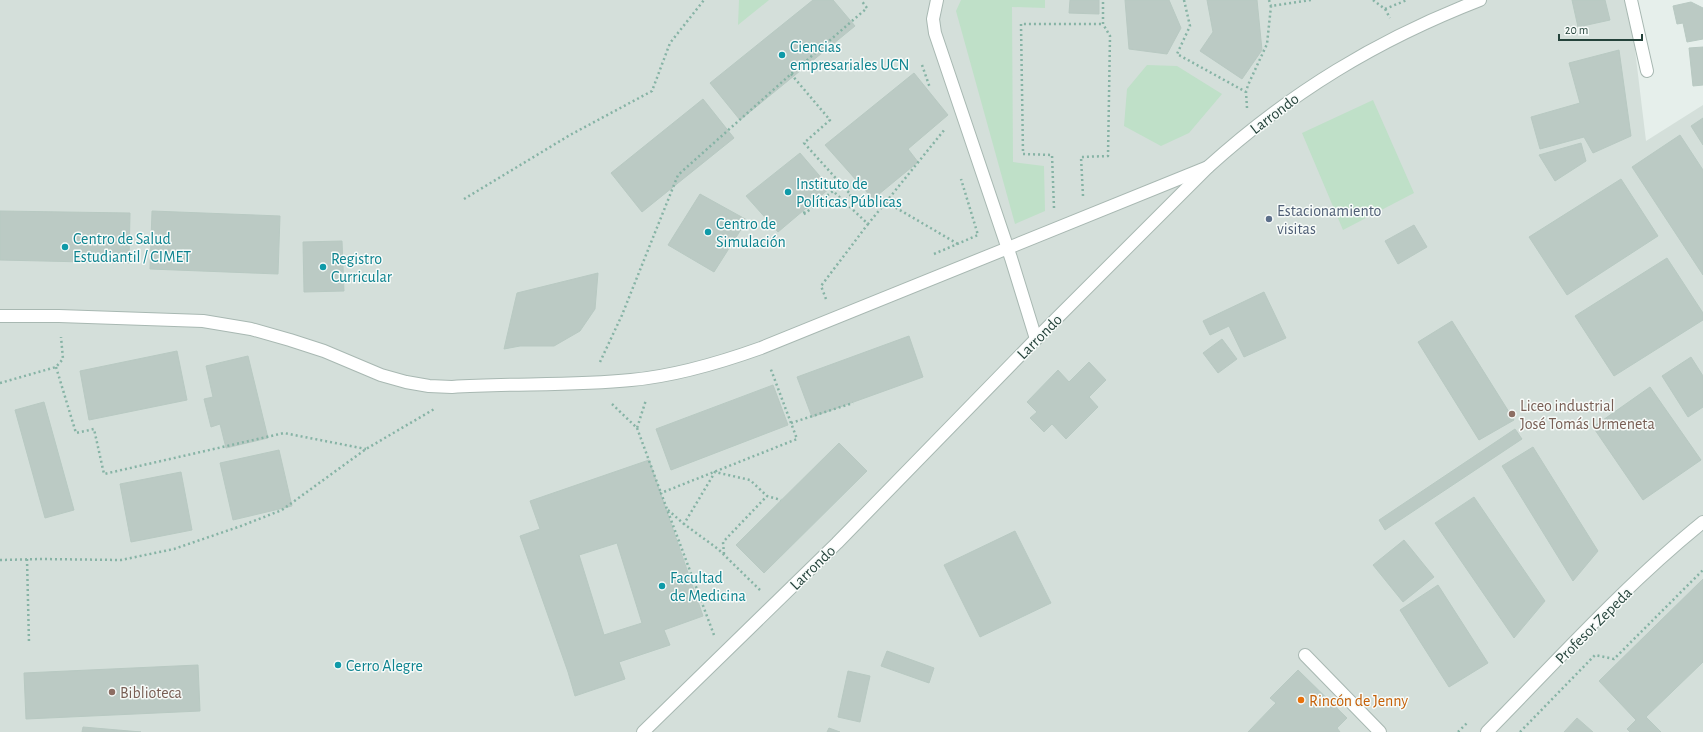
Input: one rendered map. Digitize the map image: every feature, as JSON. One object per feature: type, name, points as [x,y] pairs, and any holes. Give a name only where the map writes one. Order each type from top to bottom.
[{"type":"street","points":[[937,0],[933,19],[935,33],[1008,248],[1036,339]]},
{"type":"street","name":"Larrondo","points":[[643,732],[842,538],[1036,339],[1208,167],[1249,131],[1327,75],[1400,34],[1480,0]]},
{"type":"street","points":[[1631,0],[1647,71]]},
{"type":"street","points":[[0,316],[59,316],[203,321],[251,329],[324,351],[381,375],[406,382],[429,386],[452,387],[589,383],[632,380],[675,374],[712,365],[761,348],[1208,167]]},
{"type":"street","name":"Profesor Zepeda","points":[[1487,732],[1649,568],[1703,522]]},
{"type":"street","points":[[1305,655],[1380,732]]},
{"type":"path","points":[[464,199],[570,135],[652,91],[670,43],[704,0]]},
{"type":"path","points":[[589,383],[611,341],[678,175],[867,8],[860,0]]},
{"type":"path","points":[[1085,217],[1081,158],[1108,156],[1110,36],[1103,24],[1103,0]]},
{"type":"path","points":[[1184,0],[1190,26],[1177,54],[1246,92]]},
{"type":"path","points":[[1249,131],[1246,92],[1267,44],[1271,6],[1269,0]]},
{"type":"path","points":[[1271,6],[1311,0]]},
{"type":"path","points":[[1373,0],[1385,9],[1400,34]]},
{"type":"path","points":[[1385,9],[1407,0]]},
{"type":"path","points":[[1054,229],[1052,155],[1023,154],[1021,24],[1103,24]]},
{"type":"path","points":[[922,65],[932,94]]},
{"type":"path","points":[[791,74],[830,120],[804,143],[851,195],[844,201]]},
{"type":"path","points":[[834,318],[821,286],[868,224],[945,130],[964,119]]},
{"type":"path","points":[[942,122],[947,137]]},
{"type":"path","points":[[928,256],[978,235],[959,175]]},
{"type":"path","points":[[807,207],[803,215],[833,191],[868,224]]},
{"type":"path","points":[[886,202],[980,259]]},
{"type":"path","points":[[0,383],[56,367],[63,359],[59,316]]},
{"type":"path","points":[[661,493],[797,439],[761,348]]},
{"type":"path","points":[[56,367],[76,433],[94,429],[104,474],[284,433],[366,449]]},
{"type":"path","points":[[791,423],[853,402]]},
{"type":"path","points":[[0,560],[121,560],[174,549],[241,526],[282,510],[366,449],[442,404]]},
{"type":"path","points":[[637,428],[722,655]]},
{"type":"path","points":[[715,472],[750,480],[766,496],[781,500]]},
{"type":"path","points":[[684,524],[715,472]]},
{"type":"path","points":[[724,555],[723,542],[766,496]]},
{"type":"path","points":[[668,510],[724,555],[762,592]]},
{"type":"path","points":[[27,559],[29,643]]},
{"type":"path","points":[[1520,732],[1595,655],[1614,659],[1703,570]]},
{"type":"shaded area","points":[[0,0],[1629,0],[1646,141],[1703,105],[1703,732],[0,732]]},
{"type":"green space","points":[[739,0],[769,0],[738,25]]},
{"type":"green space","points":[[961,0],[1045,0],[1045,8],[1012,7],[1013,162],[1044,166],[1045,211],[1015,224],[956,11]]},
{"type":"green space","points":[[1147,65],[1177,66],[1222,94],[1189,133],[1161,146],[1124,126],[1127,89]]},
{"type":"green space","points":[[1373,100],[1414,193],[1343,230],[1302,133]]},
{"type":"building","name":"Ciencias empresariales UCN","points":[[813,0],[833,0],[855,26],[740,120],[710,83]]},
{"type":"building","points":[[1070,0],[1099,0],[1099,14],[1069,13]]},
{"type":"building","points":[[1125,0],[1169,0],[1181,28],[1167,54],[1129,49]]},
{"type":"building","points":[[1207,0],[1257,0],[1262,50],[1242,79],[1200,51],[1213,32]]},
{"type":"building","points":[[1572,0],[1605,0],[1610,20],[1578,27]]},
{"type":"building","points":[[1691,2],[1703,8],[1703,39],[1687,42],[1683,23],[1677,24],[1673,6]]},
{"type":"building","points":[[1703,47],[1703,85],[1693,86],[1689,48]]},
{"type":"building","points":[[1619,50],[1631,136],[1593,153],[1584,137],[1540,149],[1531,117],[1580,103],[1569,63]]},
{"type":"building","points":[[914,73],[948,115],[908,149],[918,162],[873,199],[825,145]]},
{"type":"building","points":[[703,99],[734,138],[642,212],[611,173]]},
{"type":"building","points":[[1703,118],[1703,145],[1691,126]]},
{"type":"building","points":[[1680,135],[1703,170],[1703,275],[1632,167]]},
{"type":"building","points":[[1581,143],[1586,161],[1555,181],[1539,155]]},
{"type":"building","name":"Instituto de Políticas Públicas","points":[[800,153],[830,188],[778,232],[746,196]]},
{"type":"building","points":[[1621,179],[1658,236],[1567,295],[1529,237]]},
{"type":"building","name":"Centro de Simulación","points":[[700,194],[747,220],[714,272],[668,245]]},
{"type":"building","name":"Centro de Salud Estudiantil / CIMET","points":[[0,211],[130,213],[129,263],[0,260]]},
{"type":"building","points":[[152,211],[280,216],[278,274],[150,269]]},
{"type":"building","points":[[1414,225],[1427,247],[1398,264],[1385,241]]},
{"type":"building","name":"Registro Curricular","points":[[342,241],[344,291],[304,292],[303,242]]},
{"type":"building","points":[[1667,258],[1703,313],[1703,320],[1614,376],[1575,316]]},
{"type":"building","points":[[598,273],[595,309],[580,331],[554,346],[520,346],[504,349],[517,293]]},
{"type":"building","points":[[1264,292],[1286,338],[1244,357],[1229,326],[1210,335],[1203,321]]},
{"type":"building","points":[[1452,321],[1514,420],[1479,440],[1418,342]]},
{"type":"building","points":[[909,336],[923,377],[812,417],[797,377]]},
{"type":"building","points":[[1222,339],[1237,359],[1218,373],[1203,353]]},
{"type":"building","points":[[177,351],[187,400],[89,420],[80,371]]},
{"type":"building","points":[[248,356],[268,438],[226,448],[220,424],[211,427],[204,399],[213,397],[206,366]]},
{"type":"building","points":[[1691,357],[1703,376],[1703,407],[1688,417],[1662,376]]},
{"type":"building","points":[[1089,362],[1106,380],[1089,397],[1098,407],[1066,439],[1052,424],[1044,432],[1030,418],[1037,412],[1027,402],[1058,370],[1069,382]]},
{"type":"building","points":[[773,385],[788,425],[671,470],[656,429]]},
{"type":"building","points":[[1650,387],[1701,460],[1643,500],[1593,427]]},
{"type":"building","points":[[44,402],[74,510],[45,518],[15,410]]},
{"type":"building","points":[[1515,429],[1522,439],[1385,530],[1379,520]]},
{"type":"building","points":[[839,443],[867,471],[764,573],[736,545]]},
{"type":"building","points":[[1533,447],[1598,551],[1573,581],[1502,466]]},
{"type":"building","points":[[279,450],[292,506],[233,520],[220,463]]},
{"type":"building","name":"Facultad de Medicina","points":[[649,460],[703,616],[664,630],[670,645],[619,662],[625,679],[575,696],[520,536],[540,529],[530,501]],"holes":[[[617,543],[642,623],[604,635],[579,555]]]},
{"type":"building","points":[[181,472],[192,530],[131,542],[120,484]]},
{"type":"building","points":[[1474,497],[1545,601],[1514,638],[1435,523]]},
{"type":"building","points":[[1015,531],[1051,603],[980,637],[944,565]]},
{"type":"building","points":[[1404,540],[1434,577],[1403,602],[1373,565]]},
{"type":"building","points":[[1703,579],[1703,662],[1646,717],[1661,732],[1630,732],[1627,729],[1636,720],[1599,681]]},
{"type":"building","points":[[1438,585],[1488,663],[1449,687],[1400,610]]},
{"type":"building","points":[[887,651],[934,668],[929,683],[881,666]]},
{"type":"building","name":"Biblioteca","points":[[198,665],[200,711],[26,719],[24,673]]},
{"type":"building","name":"Rincón de Jenny","points":[[1298,670],[1347,718],[1337,728],[1340,732],[1248,732],[1276,703],[1270,698]]},
{"type":"building","points":[[848,671],[870,676],[860,722],[838,717]]},
{"type":"building","points":[[1577,718],[1593,732],[1564,732]]},
{"type":"building","points":[[83,727],[141,732],[82,732]]},
{"type":"building","points":[[829,728],[840,732],[827,732]]},
{"type":"place","name":"Ciencias empresariales UCN","points":[[782,55]]},
{"type":"place","name":"Instituto de Políticas Públicas","points":[[788,192]]},
{"type":"place","name":"Estacionamiento visitas","points":[[1269,219]]},
{"type":"place","name":"Centro de Simulación","points":[[708,232]]},
{"type":"place","name":"Centro de Salud Estudiantil / CIMET","points":[[65,247]]},
{"type":"place","name":"Registro Curricular","points":[[323,267]]},
{"type":"place","name":"Liceo industrial José Tomás Urmeneta","points":[[1512,414]]},
{"type":"place","name":"Facultad de Medicina","points":[[662,586]]},
{"type":"place","name":"Cerro Alegre","points":[[338,665]]},
{"type":"place","name":"Biblioteca","points":[[112,692]]},
{"type":"place","name":"Rincón de Jenny","points":[[1301,700]]}]
